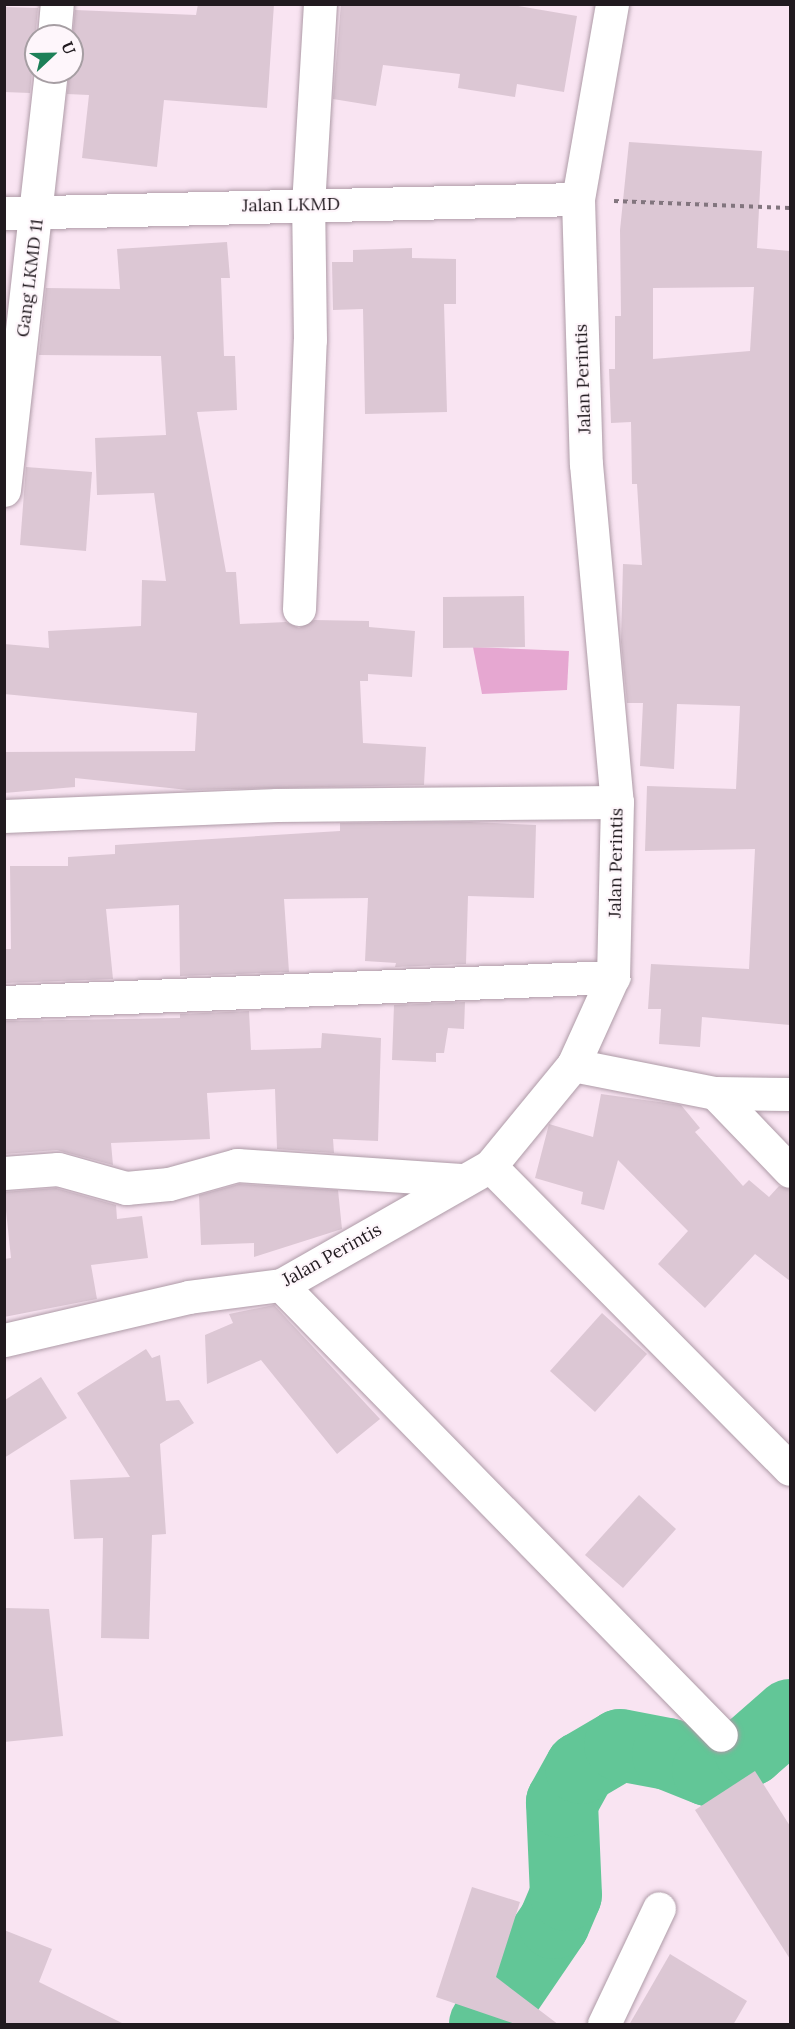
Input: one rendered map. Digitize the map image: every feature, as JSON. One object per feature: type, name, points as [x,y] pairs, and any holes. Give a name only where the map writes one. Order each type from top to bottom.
[{"type":"street","points":[[55,24],[57,4]]},
{"type":"street","points":[[299,609],[309,340],[308,205],[320,4]]},
{"type":"street","name":"Jalan Perintis","points":[[4,1340],[189,1297],[281,1285],[477,1173],[573,1065],[613,977],[617,802],[586,464],[578,199],[612,4]]},
{"type":"street","name":"Gang LKMD 11","points":[[4,490],[38,210],[50,84]]},
{"type":"street","name":"Jalan LKMD","points":[[4,213],[38,210],[578,199]]},
{"type":"street","points":[[4,816],[277,805],[617,802]]},
{"type":"street","points":[[4,1002],[613,977]]},
{"type":"street","points":[[573,1065],[715,1094],[790,1094]]},
{"type":"street","points":[[715,1094],[790,1171]]},
{"type":"street","points":[[4,1173],[58,1168],[126,1188],[169,1184],[237,1165],[477,1173],[790,1469]]},
{"type":"street","points":[[281,1285],[721,1735]]},
{"type":"street","points":[[604,2025],[659,1908]]},
{"type":"path","points":[[578,199],[790,208]]},
{"type":"shaded area","points":[[473,647],[569,651],[567,690],[482,694]]},
{"type":"building","points":[[198,4],[274,4],[267,108],[164,100],[157,167],[82,158],[89,95],[67,94],[68,84],[84,84],[84,24],[74,24],[75,10],[196,15]]},
{"type":"building","points":[[341,4],[507,4],[577,16],[564,92],[517,84],[515,97],[458,88],[460,74],[383,65],[376,106],[333,99]]},
{"type":"building","points":[[4,7],[38,8],[36,24],[24,24],[24,84],[31,84],[30,93],[4,92]]},
{"type":"building","points":[[629,142],[762,151],[757,248],[790,251],[790,1025],[702,1017],[700,1047],[659,1044],[661,1009],[648,1009],[651,964],[749,969],[755,849],[645,851],[647,786],[736,789],[740,706],[677,704],[674,769],[640,766],[643,703],[627,703],[621,642],[623,564],[642,565],[637,484],[632,484],[631,422],[611,423],[609,369],[615,369],[615,316],[621,316],[620,230]],"holes":[[[754,287],[750,351],[653,359],[653,288]]]},
{"type":"building","points":[[227,242],[230,278],[221,278],[224,356],[235,356],[237,410],[197,412],[226,572],[236,572],[240,624],[286,622],[299,628],[314,620],[369,621],[369,627],[415,631],[412,677],[368,674],[368,681],[360,681],[363,743],[426,747],[424,785],[188,790],[75,778],[75,787],[4,793],[4,752],[195,751],[197,713],[4,694],[4,644],[49,648],[48,631],[141,626],[142,580],[166,581],[154,493],[97,495],[95,438],[166,435],[161,356],[39,355],[46,288],[120,289],[117,249]]},
{"type":"building","points":[[412,248],[412,258],[456,259],[456,304],[444,304],[447,412],[365,414],[363,309],[333,310],[332,262],[353,262],[353,250]]},
{"type":"building","points":[[26,467],[92,472],[86,551],[20,545]]},
{"type":"building","points":[[524,596],[525,647],[443,648],[443,597]]},
{"type":"building","points":[[469,822],[536,825],[534,898],[468,896],[466,964],[395,967],[396,963],[365,961],[368,898],[284,899],[289,972],[180,976],[179,905],[106,909],[113,979],[4,983],[4,949],[11,949],[10,866],[68,866],[68,857],[115,854],[115,845],[340,831],[340,823]]},
{"type":"building","points":[[465,1002],[464,1029],[448,1028],[444,1053],[436,1053],[436,1062],[392,1060],[394,1005]]},
{"type":"building","points":[[249,1011],[251,1050],[321,1048],[322,1033],[381,1038],[378,1141],[333,1139],[334,1153],[277,1149],[275,1089],[207,1093],[210,1139],[111,1143],[113,1165],[57,1150],[4,1154],[4,1021],[180,1018],[180,1014]]},
{"type":"building","points":[[601,1094],[681,1105],[700,1128],[695,1132],[743,1186],[749,1180],[769,1197],[779,1186],[790,1189],[790,1281],[755,1254],[705,1308],[658,1264],[688,1231],[618,1160],[604,1210],[581,1204],[583,1192],[535,1178],[549,1124],[593,1137]]},
{"type":"building","points":[[239,1184],[338,1190],[342,1229],[254,1257],[254,1243],[201,1245],[199,1195]]},
{"type":"building","points":[[56,1188],[116,1205],[117,1219],[142,1216],[148,1258],[91,1265],[97,1299],[4,1317],[4,1259],[11,1258],[4,1192]]},
{"type":"building","points":[[274,1305],[380,1419],[337,1454],[261,1360],[207,1384],[205,1335],[233,1323],[229,1314]]},
{"type":"building","points":[[602,1313],[647,1354],[595,1412],[550,1371]]},
{"type":"building","points":[[146,1349],[152,1358],[160,1355],[166,1401],[179,1400],[194,1423],[160,1444],[166,1534],[152,1535],[149,1639],[101,1638],[103,1538],[74,1539],[70,1480],[130,1477],[77,1393]]},
{"type":"building","points":[[41,1377],[67,1418],[4,1458],[5,1400]]},
{"type":"building","points":[[639,1495],[676,1529],[623,1588],[585,1555]]},
{"type":"building","points":[[4,1608],[49,1609],[63,1736],[4,1742]]},
{"type":"building","points":[[755,1771],[790,1826],[790,1959],[695,1810]]},
{"type":"building","points":[[472,1887],[520,1902],[496,1977],[559,2025],[518,2025],[436,1997]]},
{"type":"building","points":[[4,1930],[52,1949],[39,1982],[126,2025],[4,2025]]},
{"type":"building","points":[[670,1954],[747,2001],[733,2025],[629,2025]]},
{"type":"waterway","points":[[485,2024],[554,1923],[566,1895],[562,1802],[581,1768],[620,1745],[668,1754],[708,1770],[750,1750],[790,1715]]}]
